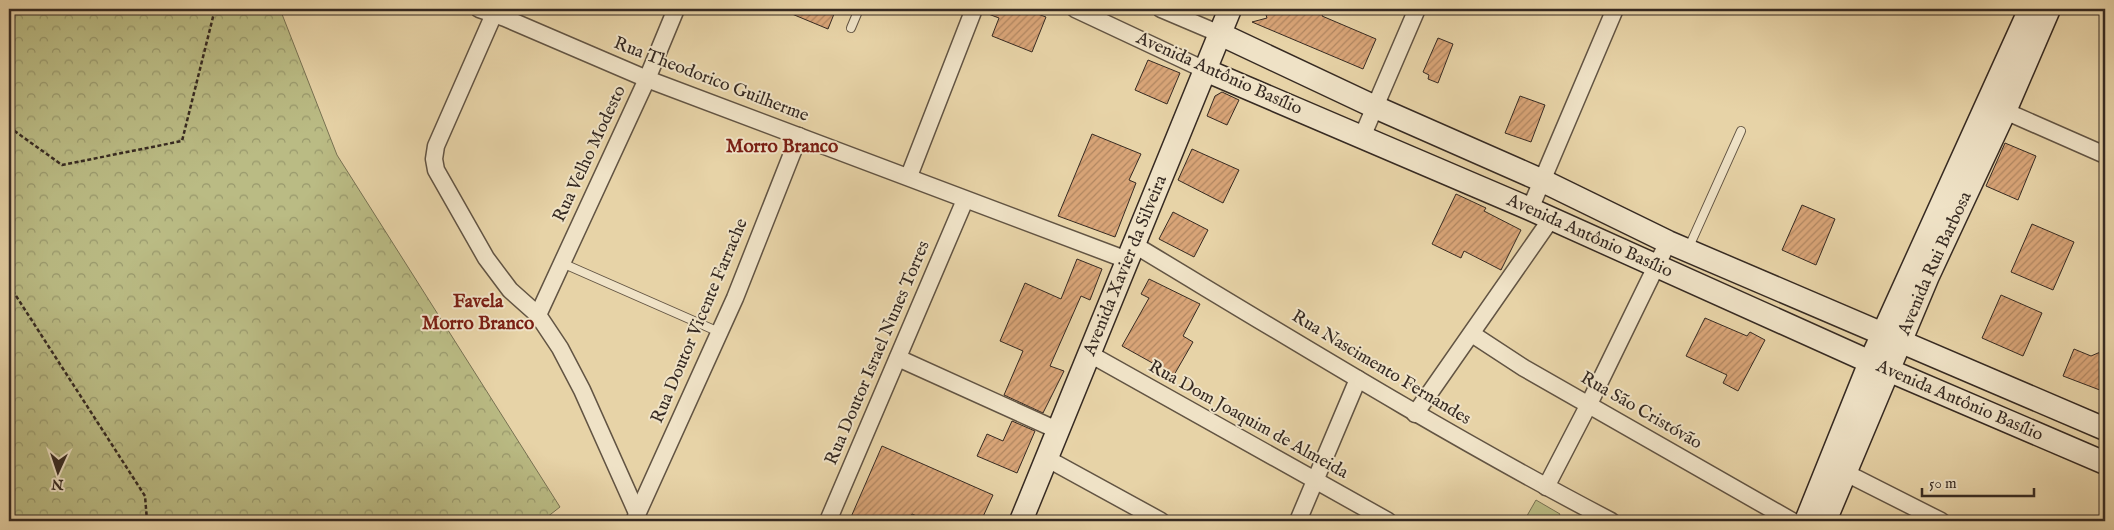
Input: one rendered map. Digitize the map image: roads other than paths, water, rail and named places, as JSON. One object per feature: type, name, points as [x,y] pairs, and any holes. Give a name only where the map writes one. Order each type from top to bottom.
[{"type":"main road","name":"Avenida Xavier da Silveira","points":[[1021,521],[1230,9]]},
{"type":"main road","name":"Avenida Rui Barbosa","points":[[1806,521],[1879,366],[2030,9]]},
{"type":"main road","name":"Avenida Rui Barbosa","points":[[1891,338],[1950,226],[2049,9]]},
{"type":"main road","name":"Avenida Antônio Basílio","points":[[1220,34],[1375,107],[1543,181],[1677,246],[2105,429]]},
{"type":"main road","name":"Avenida Antônio Basílio","points":[[1205,70],[1551,219],[1879,366],[2105,463]]},
{"type":"main road","name":"Avenida Rui Barbosa","points":[[1825,521],[1846,473],[1879,366]]},
{"type":"street","name":"Rua Theodorico Guilherme","points":[[479,9],[503,13],[647,79],[909,176],[965,200],[1130,252]]},
{"type":"street","name":"Rua Velho Modesto","points":[[538,315],[647,79],[676,9]]},
{"type":"street","points":[[909,176],[974,9]]},
{"type":"street","name":"Avenida Antônio Basílio","points":[[1075,9],[1205,70]]},
{"type":"street","name":"Avenida Antônio Basílio","points":[[1161,9],[1220,34]]},
{"type":"street","points":[[1362,137],[1417,9]]},
{"type":"street","points":[[1530,210],[1615,9]]},
{"type":"street","points":[[503,13],[440,135],[434,154],[436,170],[486,258],[510,290],[538,315],[560,348],[582,390],[636,517]]},
{"type":"street","points":[[2004,111],[2105,155]]},
{"type":"street","name":"Rua Doutor Vicente Farrache","points":[[636,517],[720,332],[799,136]]},
{"type":"street","name":"Rua Doutor Israel Nunes Torres","points":[[828,521],[965,200]]},
{"type":"street","points":[[1415,414],[1551,219]]},
{"type":"street","points":[[1546,487],[1589,404],[1656,266],[1677,246]]},
{"type":"street","name":"Rua Nascimento Fernandes","points":[[1130,252],[1358,379],[1415,414],[1611,521]]},
{"type":"street","name":"Rua São Cristóvão","points":[[1472,334],[1524,368],[1792,521]]},
{"type":"street","name":"Rua Dom Joaquim de Almeida","points":[[1088,353],[1388,521]]},
{"type":"street","points":[[898,358],[1057,430]]},
{"type":"street","points":[[1298,521],[1358,379]]},
{"type":"street","points":[[1046,458],[1161,521]]},
{"type":"street","points":[[1846,473],[1941,521]]},
{"type":"lane","points":[[851,28],[859,9]]},
{"type":"lane","points":[[1677,246],[1741,131]]},
{"type":"lane","points":[[562,263],[720,332]]},
{"type":"district","name":"Morro Branco","points":[[782,147]]},
{"type":"district","name":"Favela Morro Branco","points":[[478,313]]}]
